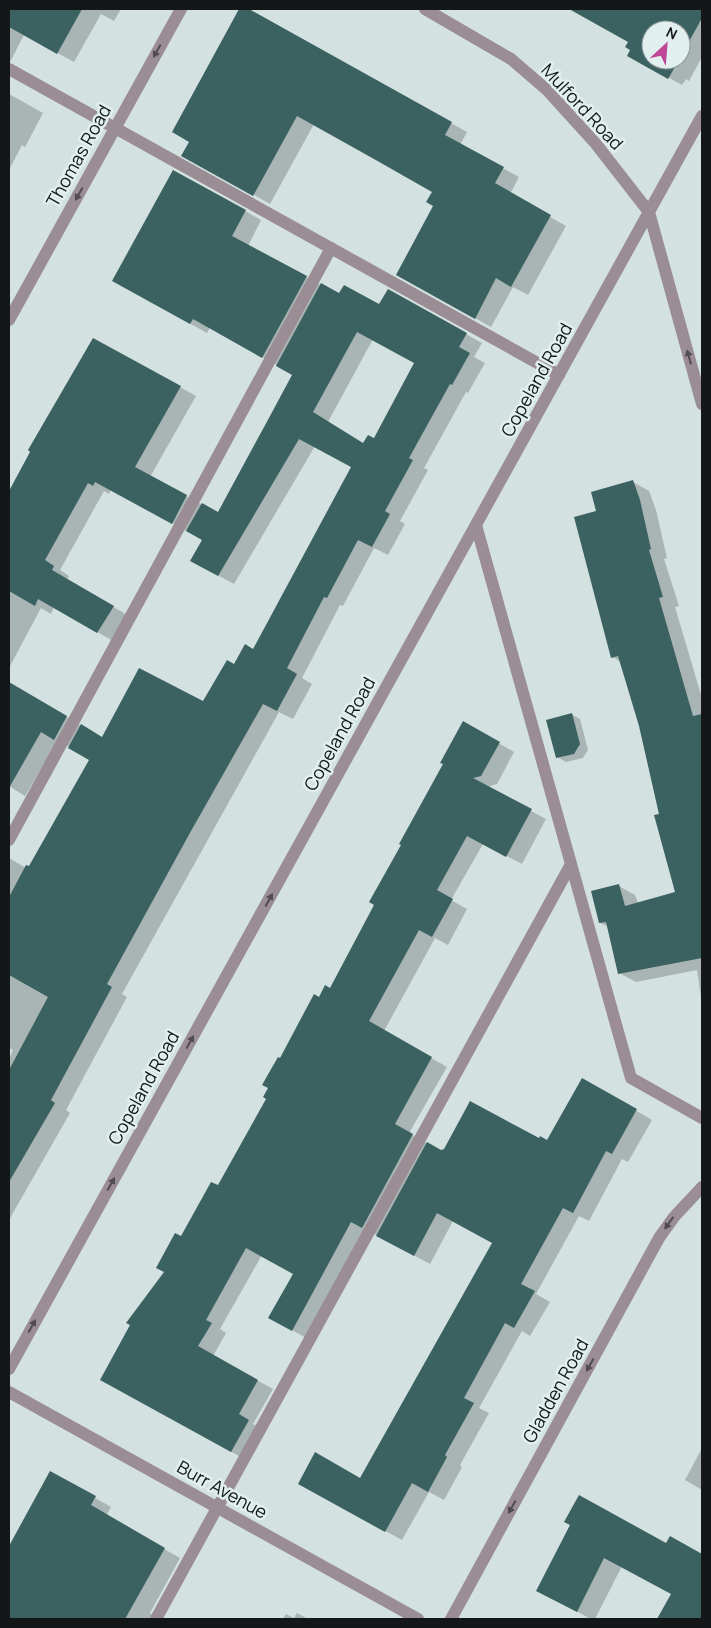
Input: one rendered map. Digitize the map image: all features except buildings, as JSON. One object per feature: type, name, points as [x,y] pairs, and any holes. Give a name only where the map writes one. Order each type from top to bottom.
[{"type":"street","name":"Thomas Road","points":[[9,320],[181,9]]},
{"type":"street","name":"Mulford Road","points":[[425,9],[510,59],[547,90],[596,144],[650,212]]},
{"type":"street","points":[[9,69],[559,375]]},
{"type":"street","name":"Copeland Road","points":[[9,1369],[702,116]]},
{"type":"street","points":[[650,212],[702,404]]},
{"type":"street","points":[[9,840],[331,248]]},
{"type":"street","points":[[476,525],[570,866],[631,1078],[702,1118]]},
{"type":"street","points":[[156,1619],[570,866]]},
{"type":"street","name":"Gladden Road","points":[[451,1619],[659,1238],[674,1217],[702,1188]]},
{"type":"street","name":"Burr Avenue","points":[[9,1392],[418,1619]]}]
